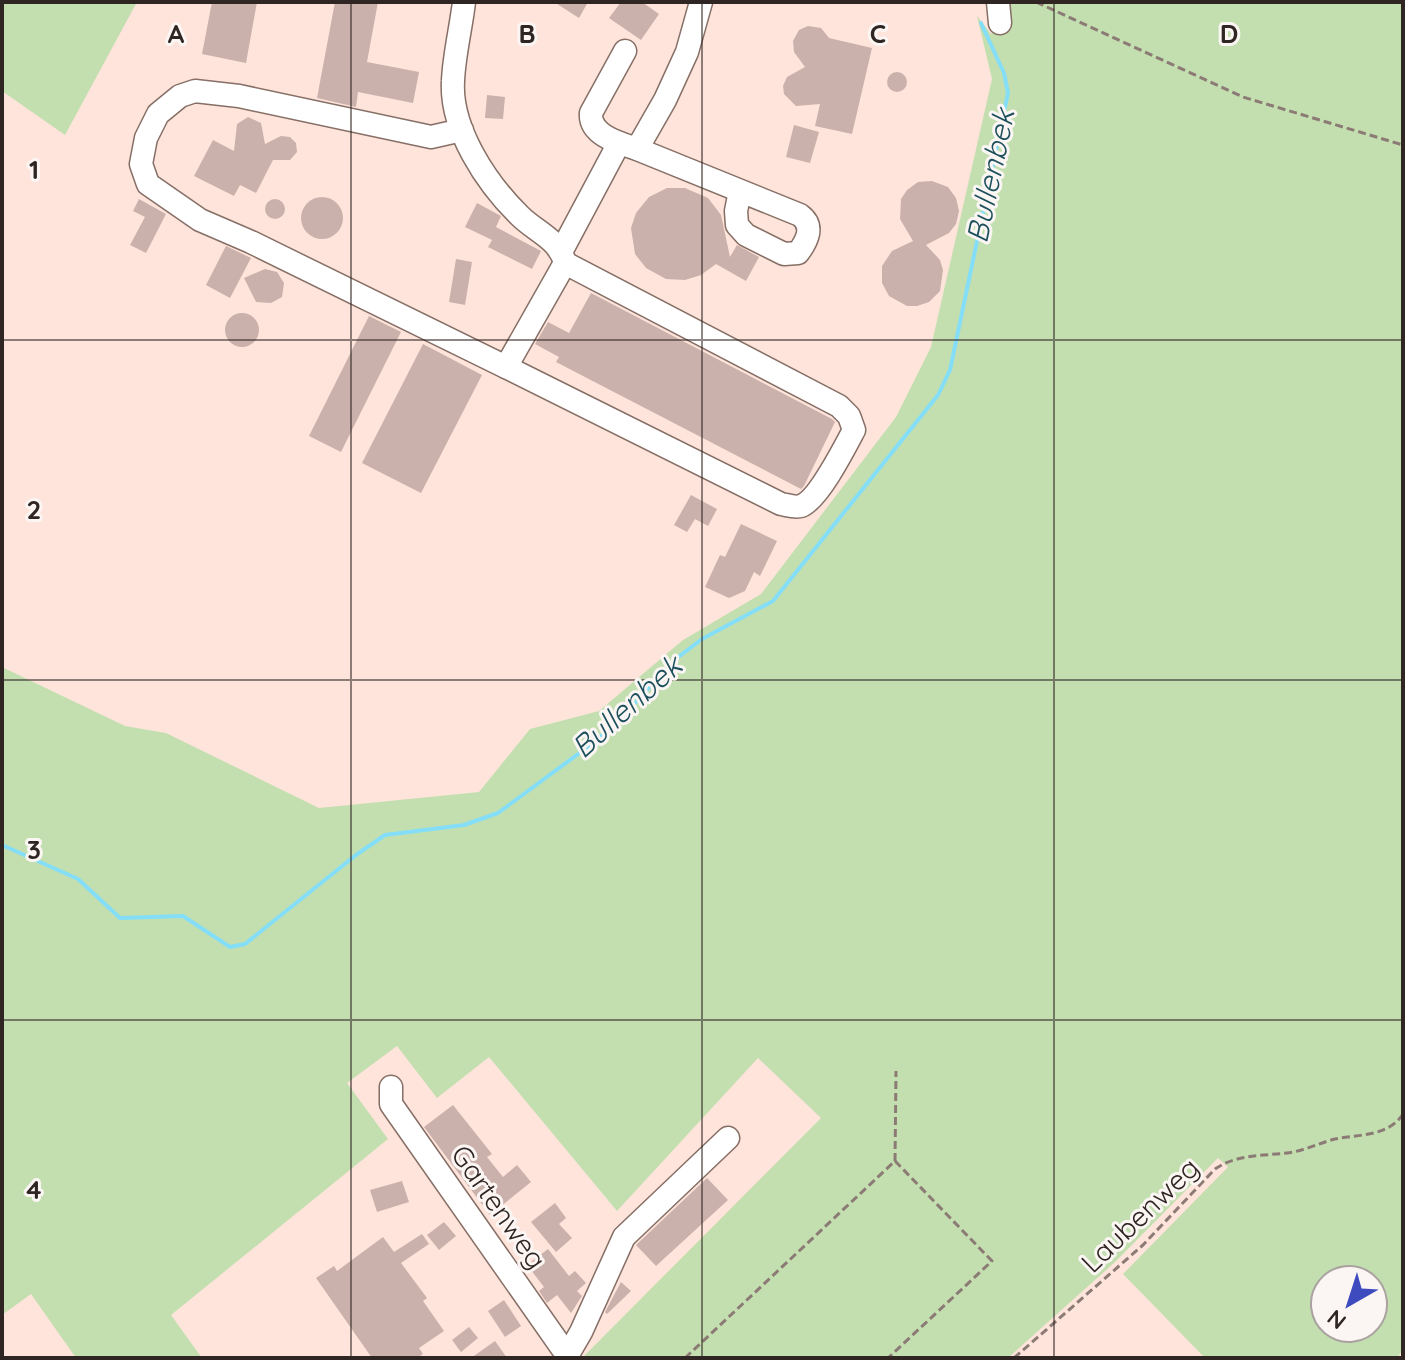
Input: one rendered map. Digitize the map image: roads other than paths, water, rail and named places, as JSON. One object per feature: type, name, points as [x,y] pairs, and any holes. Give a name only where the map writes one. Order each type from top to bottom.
[{"type":"street","points":[[462,130],[431,137],[239,96],[195,91],[180,96],[158,114],[146,138],[141,164],[148,184],[200,220],[265,249],[781,504],[798,507],[810,501],[854,430],[849,416],[839,406],[564,256],[520,217],[473,155],[462,130],[453,92],[464,2]]},
{"type":"street","points":[[506,367],[564,256],[628,146],[665,100],[687,52],[701,2]]},
{"type":"street","points":[[625,51],[591,113],[590,121],[596,130],[740,191]]},
{"type":"street","name":"Gartenweg","points":[[391,1087],[391,1104],[568,1357]]},
{"type":"street","points":[[568,1357],[624,1237],[728,1138]]},
{"type":"waterway","name":"Bullenbek","points":[[2,845],[78,879],[120,918],[183,916],[230,947],[245,944],[385,835],[464,825],[498,813],[616,724],[673,661],[702,639],[773,601],[938,395],[950,370],[1008,93],[1004,73],[981,23]]}]
